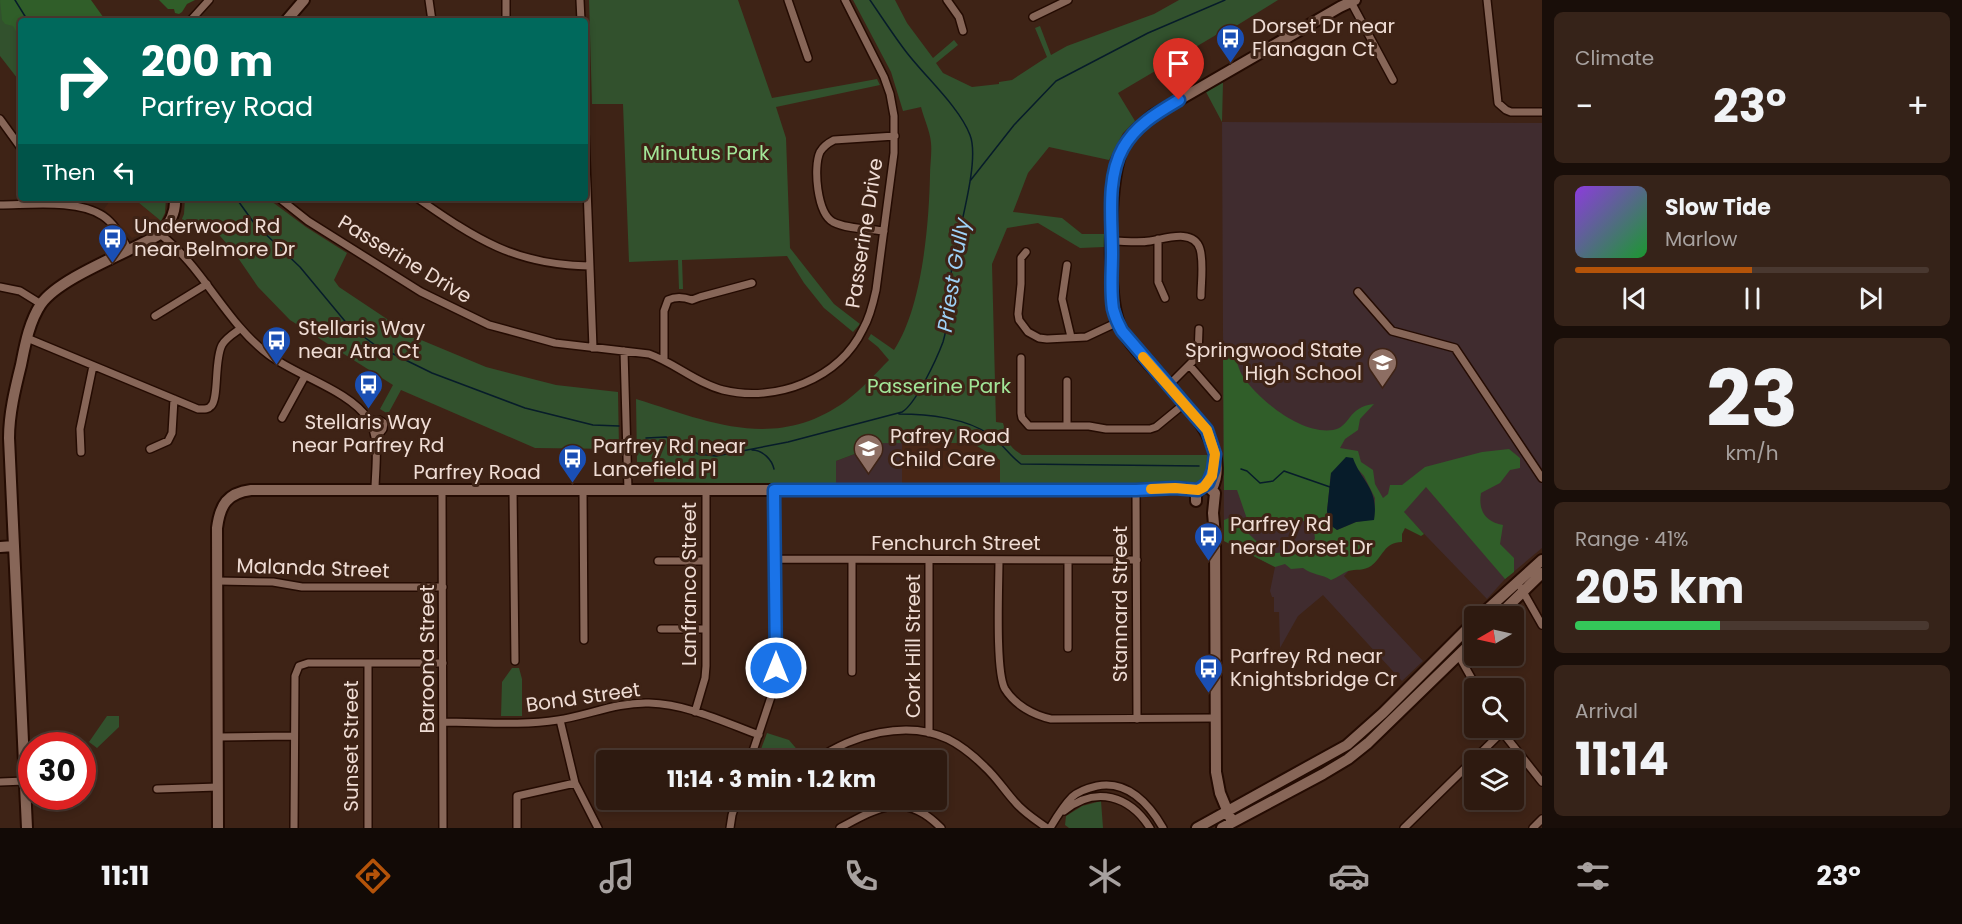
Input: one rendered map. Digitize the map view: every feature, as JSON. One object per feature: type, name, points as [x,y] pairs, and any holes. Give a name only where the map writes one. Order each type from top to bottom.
[{"type":"main road","points":[[289,18],[304,0]]},
{"type":"main road","points":[[1226,821],[1216,772],[1215,527],[1205,496],[1212,476],[1215,454],[1207,430],[1128,340],[1118,322],[1113,307],[1112,291],[1112,196],[1116,168],[1121,151],[1140,126],[1153,116],[1353,1]]},
{"type":"main road","points":[[23,732],[9,428],[27,338],[32,321],[41,304],[50,294],[66,283],[160,234],[168,226],[173,216],[175,201]]},
{"type":"main road","name":"Parfrey Road","points":[[218,828],[219,517],[225,504],[233,495],[251,490],[1168,489],[1186,495],[1205,496]]},
{"type":"main road","points":[[0,547],[14,546]]},
{"type":"main road","points":[[1491,606],[1542,560]]},
{"type":"main road","points":[[1508,606],[1542,573]]},
{"type":"main road","points":[[1226,821],[1246,802],[1354,740],[1464,632]]},
{"type":"main road","points":[[1197,828],[1226,821],[1323,774],[1348,759],[1368,743],[1464,650]]},
{"type":"main road","points":[[1216,772],[1213,783],[1214,793],[1226,821]]},
{"type":"main road","points":[[1220,793],[1235,801],[1246,802]]},
{"type":"main road","points":[[27,828],[28,810]]},
{"type":"street","points":[[194,18],[209,0]]},
{"type":"street","points":[[429,0],[432,18]]},
{"type":"street","points":[[506,0],[506,18]]},
{"type":"street","points":[[580,0],[581,18]]},
{"type":"street","points":[[788,0],[808,58]]},
{"type":"street","name":"Passerine Drive","points":[[283,201],[308,220],[421,292],[489,325],[528,337],[593,348],[649,354],[664,359],[700,381],[723,390],[745,393],[791,389],[810,381],[840,360],[863,331],[872,310],[876,290],[895,136],[891,94],[845,0]]},
{"type":"street","points":[[947,0],[959,17],[963,31]]},
{"type":"street","points":[[1033,17],[1056,2],[1068,0]]},
{"type":"street","points":[[1486,0],[1498,103],[1511,112],[1542,112]]},
{"type":"street","points":[[1353,1],[1393,80]]},
{"type":"street","points":[[0,119],[18,144]]},
{"type":"street","points":[[884,231],[842,225],[831,221],[825,215],[819,198],[818,161],[820,152],[834,140],[895,136]]},
{"type":"street","points":[[0,205],[27,201],[93,210],[119,232],[129,250]]},
{"type":"street","points":[[421,201],[458,227],[509,253],[548,263],[589,266]]},
{"type":"street","points":[[586,201],[593,348]]},
{"type":"street","points":[[160,234],[189,260],[240,329],[269,355],[354,403],[370,421],[375,439],[375,490]]},
{"type":"street","points":[[1112,242],[1184,237],[1196,241],[1201,251],[1201,296]]},
{"type":"street","points":[[1158,239],[1158,282],[1165,298]]},
{"type":"street","points":[[1026,252],[1021,258],[1019,320],[1028,332],[1039,338],[1091,335],[1118,322]]},
{"type":"street","points":[[1066,265],[1062,299],[1071,337]]},
{"type":"street","points":[[664,359],[665,305],[673,298],[692,300],[752,283]]},
{"type":"street","points":[[155,316],[207,284]]},
{"type":"street","points":[[0,287],[20,291],[41,304]]},
{"type":"street","points":[[1358,292],[1392,331],[1455,348],[1542,478]]},
{"type":"street","points":[[27,338],[198,409],[206,409],[212,406],[215,400],[215,374],[219,353],[227,339],[240,329]]},
{"type":"street","points":[[1168,386],[1198,356],[1198,329]]},
{"type":"street","points":[[624,351],[628,490]]},
{"type":"street","points":[[1021,358],[1022,418],[1029,426],[1150,429],[1156,427],[1184,404]]},
{"type":"street","points":[[81,452],[80,429],[93,366]]},
{"type":"street","points":[[1190,366],[1217,397]]},
{"type":"street","points":[[282,418],[305,376]]},
{"type":"street","points":[[1067,381],[1067,426]]},
{"type":"street","points":[[150,449],[168,441],[172,433],[174,399]]},
{"type":"street","points":[[370,421],[379,420],[384,423],[375,439]]},
{"type":"street","name":"Baroona Street","points":[[442,490],[443,828]]},
{"type":"street","points":[[513,490],[515,661]]},
{"type":"street","points":[[582,490],[584,640]]},
{"type":"street","name":"Lanfranco Street","points":[[695,712],[705,678],[706,490]]},
{"type":"street","points":[[754,750],[775,686],[774,490]]},
{"type":"street","name":"Stannard Street","points":[[1136,490],[1137,719]]},
{"type":"street","name":"Fenchurch Street","points":[[776,559],[1137,560]]},
{"type":"street","points":[[852,560],[852,672]]},
{"type":"street","name":"Cork Hill Street","points":[[929,560],[929,733]]},
{"type":"street","points":[[999,560],[1000,679],[1010,697],[1032,713],[1051,719],[1215,718]]},
{"type":"street","points":[[1068,560],[1068,648]]},
{"type":"street","points":[[658,561],[705,561]]},
{"type":"street","name":"Malanda Street","points":[[218,581],[273,582],[302,587],[443,587]]},
{"type":"street","points":[[1516,582],[1524,591],[1542,625]]},
{"type":"street","points":[[661,629],[706,629]]},
{"type":"street","points":[[1458,656],[1471,678]]},
{"type":"street","points":[[294,828],[295,676],[299,666],[308,663],[443,663]]},
{"type":"street","name":"Sunset Street","points":[[368,663],[368,828]]},
{"type":"street","name":"Bond Street","points":[[443,722],[560,720],[630,704],[647,703],[695,712],[759,735]]},
{"type":"street","points":[[560,720],[575,783],[598,828]]},
{"type":"street","points":[[832,750],[842,744],[884,732],[929,733],[948,739],[967,751],[987,769],[1016,804],[1052,827],[1065,805],[1078,792],[1111,785],[1121,787],[1140,798],[1148,805],[1164,828]]},
{"type":"street","points":[[219,737],[294,736]]},
{"type":"street","points":[[1404,828],[1493,738]]},
{"type":"street","points":[[1507,738],[1542,782]]},
{"type":"street","points":[[0,782],[18,781]]},
{"type":"street","points":[[517,828],[517,796],[575,783]]},
{"type":"street","points":[[157,789],[218,787]]},
{"type":"street","points":[[1058,816],[1079,801],[1107,796],[1134,807],[1150,828]]},
{"type":"street","points":[[845,827],[880,808],[900,806],[920,811],[934,820],[941,828]]},
{"type":"street","points":[[730,828],[734,810]]},
{"type":"street","points":[[1533,828],[1542,819]]},
{"type":"shaded area","name":"Springwood State High School","points":[[1222,122],[1542,123],[1542,548],[1505,579],[1487,599],[1403,512],[1344,576],[1423,661],[1402,681],[1323,595],[1298,616],[1280,648],[1279,612],[1274,612],[1274,597],[1270,591],[1275,567],[1224,541]]},
{"type":"shaded area","points":[[110,201],[137,201],[161,221],[150,231],[132,238],[104,209]]},
{"type":"shaded area","name":"Pafrey Road Child Care","points":[[884,443],[902,443],[902,485],[836,485],[836,461]]},
{"type":"shaded area","points":[[902,443],[972,443],[1000,460],[1000,485],[902,485]]},
{"type":"green space","points":[[0,0],[18,18],[18,79],[0,56]]},
{"type":"green space","points":[[0,0],[91,0],[104,18],[18,18],[18,35],[13,26],[5,24],[2,20]]},
{"type":"green space","points":[[159,0],[195,0],[187,4],[179,14],[175,13],[174,9],[168,9]]},
{"type":"green space","name":"Minutus Park","points":[[589,0],[738,0],[772,98],[877,79],[880,85],[776,107],[786,138],[790,248],[834,304],[860,324],[853,332],[824,308],[804,283],[787,256],[682,260],[683,289],[679,289],[678,260],[629,262],[623,104],[592,104]]},
{"type":"green space","name":"Passerine Park","points":[[853,0],[895,0],[907,23],[933,58],[954,40],[958,45],[936,63],[943,73],[972,87],[1012,80],[1047,57],[1035,28],[1040,26],[1051,55],[1067,46],[1154,14],[1179,0],[1278,0],[1118,93],[1135,121],[1123,133],[1109,160],[1049,147],[1028,173],[1013,212],[1062,218],[1082,234],[1104,234],[1104,247],[1080,248],[1038,223],[1007,228],[992,264],[996,422],[1003,423],[1008,441],[1013,448],[1022,455],[1207,455],[1208,479],[1202,485],[1000,485],[1000,460],[972,443],[884,443],[836,461],[836,485],[654,482],[654,462],[637,462],[636,399],[690,416],[742,428],[768,429],[794,425],[820,416],[846,401],[889,360],[868,339],[871,334],[894,350],[904,332],[917,289],[926,241],[930,138],[921,107],[903,111],[891,72]]},
{"type":"green space","points":[[1223,82],[1222,122],[1206,92]]},
{"type":"green space","points":[[137,201],[166,201],[165,213],[161,221]]},
{"type":"green space","points":[[185,201],[271,201],[347,253],[334,280],[339,287],[414,337],[486,367],[556,385],[618,392],[619,449],[535,448],[401,390],[388,414],[380,409],[393,385],[290,320],[258,287],[234,252],[207,221],[178,235],[176,233],[184,214]]},
{"type":"green space","points":[[1228,347],[1231,350],[1242,375],[1259,395],[1282,414],[1308,427],[1321,430],[1339,428],[1359,409],[1374,404],[1360,419],[1358,430],[1345,439],[1340,448],[1358,451],[1361,462],[1373,470],[1375,484],[1383,498],[1388,494],[1390,485],[1402,485],[1425,467],[1482,452],[1509,449],[1520,458],[1520,468],[1510,470],[1500,483],[1481,493],[1480,499],[1482,510],[1487,518],[1503,525],[1500,544],[1514,558],[1514,572],[1505,579],[1426,487],[1404,512],[1424,534],[1421,536],[1405,528],[1402,542],[1387,547],[1371,566],[1348,571],[1331,580],[1303,568],[1291,569],[1285,564],[1275,567],[1224,541],[1224,520],[1236,515],[1239,527],[1254,539],[1265,554],[1300,551],[1315,539],[1313,520],[1271,523],[1247,519],[1237,490],[1224,490],[1223,348]],"holes":[[[1356,467],[1364,476],[1375,498],[1374,519],[1356,522],[1337,530],[1329,524],[1327,511],[1331,473]]]},
{"type":"green space","points":[[512,668],[519,668],[522,679],[522,716],[501,716],[502,682]]},
{"type":"green space","points":[[107,716],[119,716],[119,727],[97,748],[96,732]]},
{"type":"green space","points":[[767,733],[789,740],[798,750],[761,750]]},
{"type":"green space","points":[[1101,801],[1103,828],[1069,828],[1065,825],[1066,816],[1082,806]]},
{"type":"water","points":[[1346,457],[1353,458],[1369,486],[1374,500],[1374,520],[1356,522],[1337,530],[1329,524],[1327,511],[1331,473]]},
{"type":"waterway","name":"Priest Gully","points":[[15,0],[26,18]]},
{"type":"waterway","name":"Priest Gully","points":[[646,438],[666,437],[698,454],[716,456],[788,442],[902,412],[926,380],[945,334],[953,260],[970,183],[973,148],[970,135],[958,113],[904,49],[870,0]]},
{"type":"waterway","name":"Priest Gully","points":[[970,181],[1014,125],[1056,81],[1148,33],[1225,0]]},
{"type":"waterway","name":"Priest Gully","points":[[238,201],[254,223],[300,267],[349,326],[375,345],[432,373],[525,408],[593,425],[619,426]]},
{"type":"waterway","points":[[899,414],[934,416],[981,429],[1021,464],[1199,466]]},
{"type":"waterway","points":[[752,450],[766,456],[774,469]]},
{"type":"waterway","points":[[1241,469],[1247,471],[1260,483],[1273,481],[1284,471],[1330,487]]},
{"type":"slow traffic","points":[[1143,357],[1207,430],[1215,454],[1212,476],[1204,487],[1198,490],[1193,488],[1151,489]]},
{"type":"place","name":"Dorset Dr near Flanagan Ct","points":[[1231,64]]},
{"type":"place","name":"Underwood Rd near Belmore Dr","points":[[113,264]]},
{"type":"place","name":"Stellaris Way near Atra Ct","points":[[277,366]]},
{"type":"place","name":"Springwood State High School","points":[[1383,388]]},
{"type":"place","name":"Stellaris Way near Parfrey Rd","points":[[368,410]]},
{"type":"place","name":"Pafrey Road Child Care","points":[[869,474]]},
{"type":"place","name":"Parfrey Rd near Lancefield Pl","points":[[572,484]]},
{"type":"place","name":"Parfrey Rd near Dorset Dr","points":[[1209,562]]},
{"type":"place","name":"Parfrey Rd near Knightsbridge Cr","points":[[1209,694]]},
{"type":"route","points":[[776,668],[774,490],[1136,490],[1175,488],[1198,490],[1208,483],[1212,476],[1215,454],[1207,430],[1128,340],[1113,307],[1112,196],[1113,181],[1121,151],[1140,126],[1179,100]]}]
